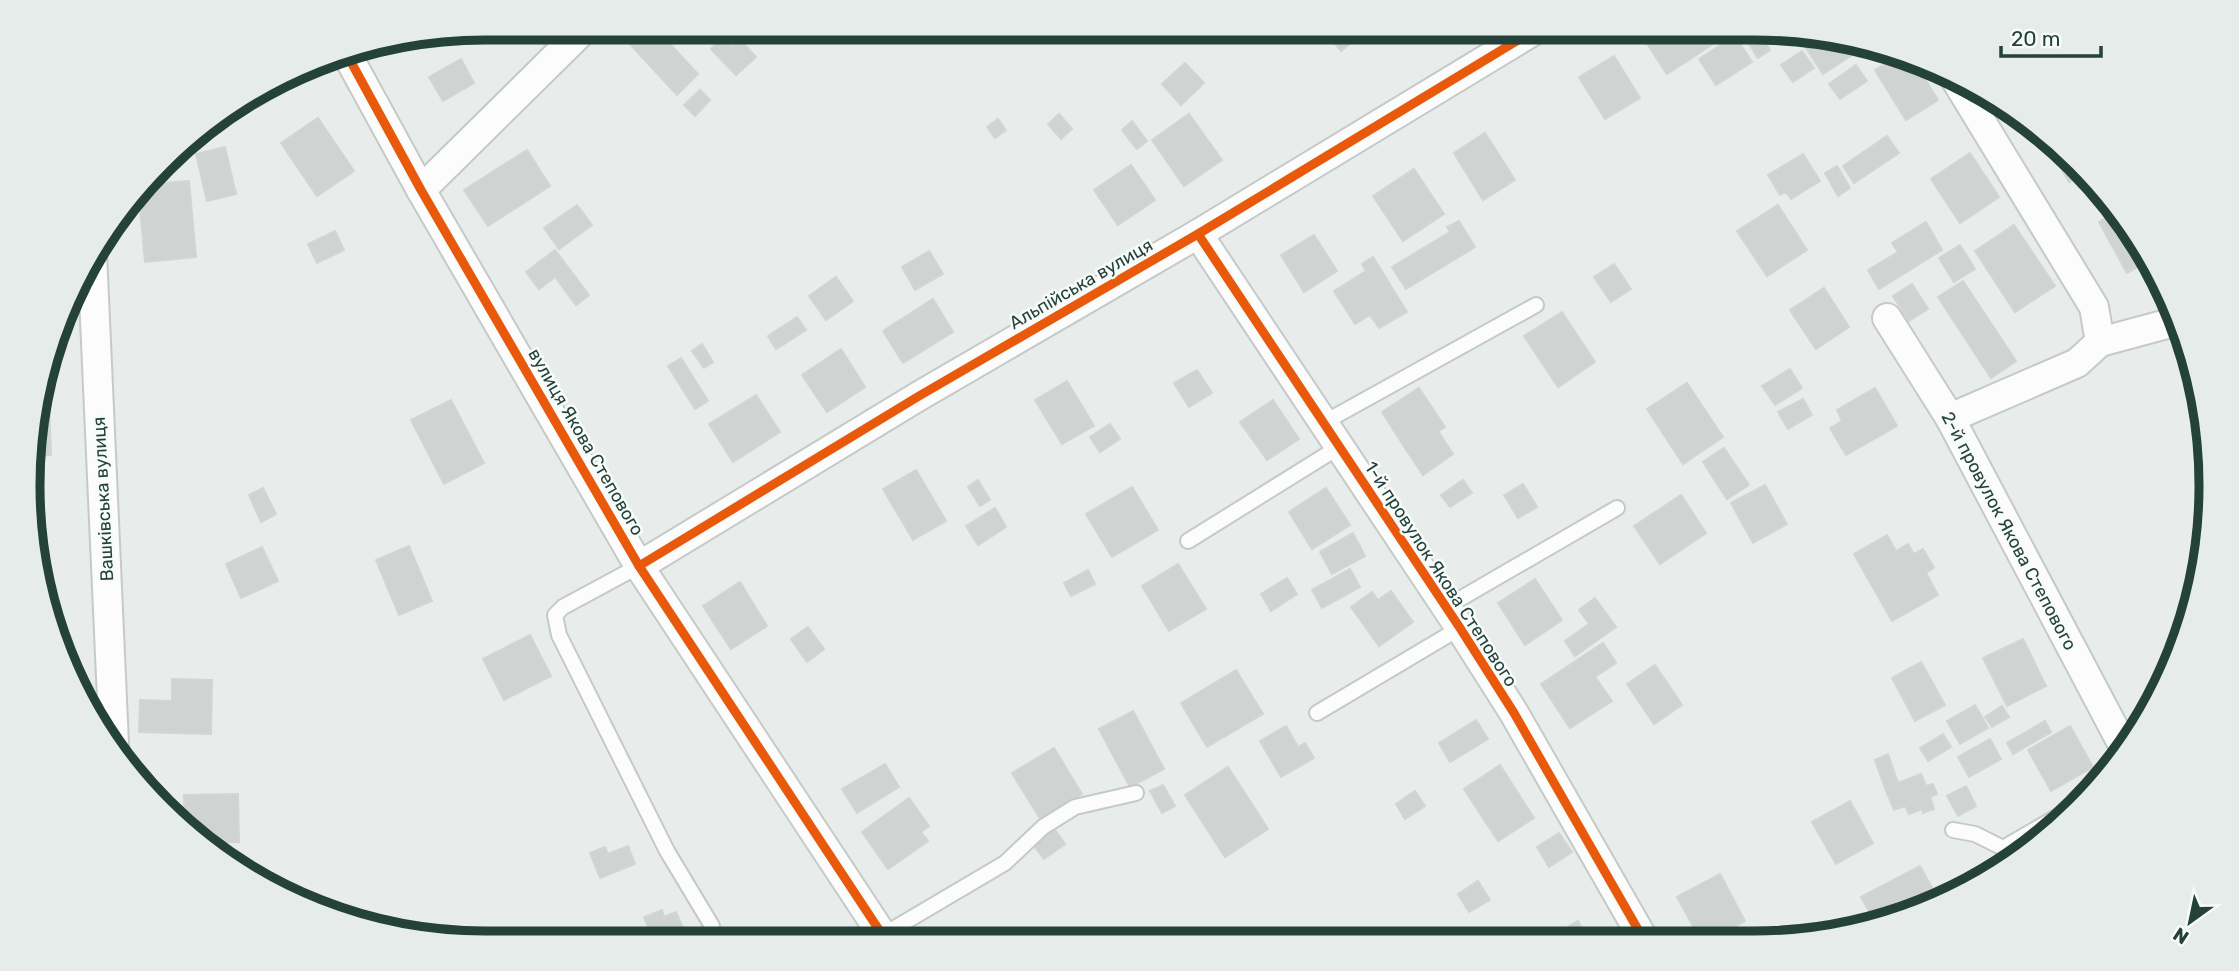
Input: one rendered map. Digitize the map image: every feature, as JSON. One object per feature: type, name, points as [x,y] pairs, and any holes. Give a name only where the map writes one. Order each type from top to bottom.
[{"type":"street","points":[[421,190],[573,40]]},
{"type":"street","name":"Альпійська вулиця","points":[[639,566],[919,396],[1198,234],[1513,40]]},
{"type":"street","name":"вулиця Якова Степового","points":[[351,61],[421,190],[639,566],[880,931]]},
{"type":"street","points":[[1964,94],[2094,307],[2100,342]]},
{"type":"street","name":"1-й провулок Якова Степового","points":[[1198,234],[1514,713],[1639,931]]},
{"type":"street","name":"Вашківська вулиця","points":[[86,288],[113,730]]},
{"type":"street","name":"2-й провулок Якова Степового","points":[[1887,318],[1950,418],[2120,739]]},
{"type":"street","points":[[1950,418],[2077,363],[2100,342],[2168,324]]},
{"type":"lane","points":[[1323,423],[1536,305]]},
{"type":"lane","points":[[1188,541],[1339,447]]},
{"type":"lane","points":[[1317,713],[1617,509]]},
{"type":"lane","points":[[639,566],[563,607],[555,615],[559,635],[667,851],[712,926]]},
{"type":"lane","points":[[896,931],[1005,863],[1043,827],[1075,807],[1136,793]]},
{"type":"lane","points":[[1953,830],[1975,834],[2003,848],[2038,828]]},
{"type":"building","points":[[666,40],[698,74],[677,95],[628,42]]},
{"type":"building","points":[[720,40],[726,40],[732,47],[740,40],[756,57],[736,75],[711,49]]},
{"type":"building","points":[[1332,40],[1352,40],[1353,41],[1341,51]]},
{"type":"building","points":[[1645,40],[1710,40],[1713,44],[1667,74]]},
{"type":"building","points":[[1729,40],[1738,40],[1752,62],[1716,85],[1699,59]]},
{"type":"building","points":[[1746,40],[1764,40],[1770,50],[1758,58]]},
{"type":"building","points":[[1803,43],[1849,51],[1852,55],[1823,74]]},
{"type":"building","points":[[1802,51],[1814,68],[1793,82],[1781,65]]},
{"type":"building","points":[[1614,56],[1640,98],[1605,119],[1579,77]]},
{"type":"building","points":[[461,59],[474,83],[443,101],[429,77]]},
{"type":"building","points":[[1889,61],[1921,73],[1938,100],[1906,120],[1875,70]]},
{"type":"building","points":[[1185,63],[1204,83],[1181,105],[1162,84]]},
{"type":"building","points":[[1856,65],[1867,81],[1840,99],[1829,84]]},
{"type":"building","points":[[700,90],[710,100],[695,116],[684,105]]},
{"type":"building","points":[[1059,114],[1072,129],[1061,139],[1048,124]]},
{"type":"building","points":[[1189,114],[1222,160],[1184,186],[1152,140]]},
{"type":"building","points":[[318,118],[354,171],[317,196],[281,143]]},
{"type":"building","points":[[998,119],[1006,130],[995,138],[987,127]]},
{"type":"building","points":[[1132,121],[1147,141],[1137,149],[1122,130]]},
{"type":"building","points":[[1485,133],[1515,180],[1483,200],[1454,153]]},
{"type":"building","points":[[1887,136],[1899,153],[1854,183],[1843,166]]},
{"type":"building","points":[[225,147],[236,194],[207,201],[196,154]]},
{"type":"building","points":[[527,150],[550,186],[488,226],[464,190]]},
{"type":"building","points":[[1970,153],[1999,197],[1960,223],[1931,179]]},
{"type":"building","points":[[1803,154],[1820,181],[1791,199],[1786,192],[1780,195],[1768,175]]},
{"type":"building","points":[[2056,159],[2075,178],[2069,182]]},
{"type":"building","points":[[1131,165],[1155,200],[1118,225],[1094,190]]},
{"type":"building","points":[[1837,166],[1850,188],[1838,196],[1825,173]]},
{"type":"building","points":[[1414,169],[1444,214],[1403,241],[1373,196]]},
{"type":"building","points":[[189,181],[196,257],[145,262],[140,205],[159,183]]},
{"type":"building","points":[[577,205],[592,225],[559,249],[544,228]]},
{"type":"building","points":[[1778,205],[1807,250],[1767,276],[1737,231]]},
{"type":"building","points":[[2109,217],[2140,265],[2127,273],[2099,222]]},
{"type":"building","points":[[1459,221],[1475,247],[1449,263],[1435,241],[1450,232],[1447,227]]},
{"type":"building","points":[[1926,222],[1942,250],[1879,289],[1868,270],[1898,252],[1892,243]]},
{"type":"building","points":[[2014,225],[2055,286],[2015,312],[1975,251]]},
{"type":"building","points":[[335,231],[344,250],[317,263],[308,244]]},
{"type":"building","points":[[1314,235],[1337,271],[1304,292],[1281,255]]},
{"type":"building","points":[[1435,241],[1449,263],[1406,289],[1392,267]]},
{"type":"building","points":[[1960,245],[1975,269],[1954,282],[1939,258]]},
{"type":"building","points":[[555,250],[589,295],[576,305],[555,277],[539,289],[526,272]]},
{"type":"building","points":[[929,251],[943,274],[915,290],[902,267]]},
{"type":"building","points":[[1373,257],[1407,312],[1379,328],[1370,315],[1355,324],[1334,291],[1366,271],[1362,264]]},
{"type":"building","points":[[1614,264],[1631,289],[1611,302],[1594,277]]},
{"type":"building","points":[[836,277],[853,301],[826,320],[809,296]]},
{"type":"building","points":[[1963,281],[2016,361],[1991,378],[1938,297]]},
{"type":"building","points":[[1912,284],[1928,309],[1909,321],[1893,296]]},
{"type":"building","points":[[1824,288],[1849,327],[1816,349],[1790,310]]},
{"type":"building","points":[[933,299],[953,332],[903,363],[883,331]]},
{"type":"building","points":[[1562,312],[1595,362],[1558,387],[1524,336]]},
{"type":"building","points":[[797,317],[806,330],[776,349],[768,336]]},
{"type":"building","points":[[702,344],[713,362],[704,368],[692,351]]},
{"type":"building","points":[[841,349],[865,387],[827,412],[802,375]]},
{"type":"building","points":[[681,358],[708,401],[695,409],[668,366]]},
{"type":"building","points":[[1790,369],[1802,388],[1775,405],[1762,386]]},
{"type":"building","points":[[1197,370],[1212,393],[1189,407],[1174,383]]},
{"type":"building","points":[[1067,381],[1094,426],[1062,444],[1035,400]]},
{"type":"building","points":[[1687,383],[1723,437],[1683,464],[1647,409]]},
{"type":"building","points":[[1419,388],[1445,427],[1407,451],[1382,412]]},
{"type":"building","points":[[1875,388],[1897,426],[1846,455],[1830,428],[1842,421],[1837,410]]},
{"type":"building","points":[[756,395],[780,432],[733,462],[709,424]]},
{"type":"building","points":[[1803,399],[1812,415],[1788,429],[1778,412]]},
{"type":"building","points":[[49,400],[49,400],[51,455],[41,456]]},
{"type":"building","points":[[451,400],[484,463],[444,484],[411,420]]},
{"type":"building","points":[[1273,400],[1299,439],[1267,460],[1240,422]]},
{"type":"building","points":[[1110,424],[1120,439],[1100,452],[1090,437]]},
{"type":"building","points":[[1438,431],[1453,454],[1423,475],[1407,451]]},
{"type":"building","points":[[1724,448],[1749,485],[1727,499],[1703,462]]},
{"type":"building","points":[[916,470],[946,521],[913,540],[883,489]]},
{"type":"building","points":[[978,480],[990,500],[980,506],[968,487]]},
{"type":"building","points":[[1463,480],[1472,493],[1450,507],[1441,495]]},
{"type":"building","points":[[1523,484],[1537,507],[1518,518],[1504,495]]},
{"type":"building","points":[[1765,485],[1787,524],[1753,543],[1731,503]]},
{"type":"building","points":[[1132,487],[1158,530],[1112,557],[1086,514]]},
{"type":"building","points":[[263,488],[276,514],[261,522],[249,495]]},
{"type":"building","points":[[1326,488],[1350,525],[1312,549],[1289,512]]},
{"type":"building","points":[[1681,495],[1706,533],[1660,564],[1634,526]]},
{"type":"building","points":[[995,508],[1006,527],[978,545],[966,526]]},
{"type":"building","points":[[1353,533],[1365,556],[1332,574],[1320,552]]},
{"type":"building","points":[[1887,535],[1896,551],[1908,544],[1914,554],[1923,549],[1934,568],[1926,573],[1938,595],[1892,621],[1854,554]]},
{"type":"building","points":[[409,546],[432,601],[399,615],[376,560]]},
{"type":"building","points":[[262,547],[278,581],[241,598],[226,564]]},
{"type":"building","points":[[1178,564],[1206,609],[1169,631],[1142,586]]},
{"type":"building","points":[[1350,569],[1360,587],[1322,608],[1312,590]]},
{"type":"building","points":[[1088,570],[1095,584],[1071,596],[1064,583]]},
{"type":"building","points":[[1287,578],[1297,594],[1271,611],[1261,594]]},
{"type":"building","points":[[1535,579],[1562,620],[1525,645],[1498,603]]},
{"type":"building","points":[[740,582],[767,626],[731,649],[703,606]]},
{"type":"building","points":[[1391,591],[1413,622],[1379,646],[1351,607],[1372,592],[1378,600]]},
{"type":"building","points":[[1595,598],[1616,627],[1575,656],[1565,641],[1589,624],[1579,610]]},
{"type":"building","points":[[808,627],[824,649],[807,662],[791,639]]},
{"type":"building","points":[[530,635],[551,676],[504,700],[483,659]]},
{"type":"building","points":[[2023,639],[2046,686],[2007,706],[1983,658]]},
{"type":"building","points":[[1603,643],[1616,663],[1595,677],[1612,701],[1570,728],[1541,684]]},
{"type":"building","points":[[1921,662],[1945,705],[1915,721],[1892,678]]},
{"type":"building","points":[[1655,665],[1682,705],[1654,724],[1627,684]]},
{"type":"building","points":[[1236,670],[1263,714],[1207,747],[1181,703]]},
{"type":"building","points":[[172,679],[212,680],[211,734],[139,732],[140,700],[172,701]]},
{"type":"building","points":[[1975,705],[1988,728],[1960,744],[1947,721]]},
{"type":"building","points":[[2002,706],[2009,717],[1992,727],[1985,717]]},
{"type":"building","points":[[1133,711],[1164,769],[1130,787],[1099,729]]},
{"type":"building","points":[[1476,720],[1488,739],[1450,762],[1439,743]]},
{"type":"building","points":[[2045,721],[2051,732],[2013,754],[2007,743]]},
{"type":"building","points":[[1286,726],[1298,747],[1305,743],[1314,758],[1281,777],[1260,741]]},
{"type":"building","points":[[2070,726],[2093,767],[2051,791],[2028,750]]},
{"type":"building","points":[[1943,734],[1951,747],[1928,761],[1920,748]]},
{"type":"building","points":[[1990,739],[2001,759],[1969,777],[1958,757]]},
{"type":"building","points":[[1054,748],[1082,794],[1041,820],[1012,773]]},
{"type":"building","points":[[1888,754],[1898,783],[1885,788],[1875,760]]},
{"type":"building","points":[[885,764],[899,787],[857,813],[842,789]]},
{"type":"building","points":[[1500,765],[1534,818],[1498,841],[1464,789]]},
{"type":"building","points":[[1228,767],[1268,829],[1225,857],[1185,795]]},
{"type":"building","points":[[1921,774],[1926,786],[1933,784],[1937,794],[1930,797],[1934,809],[1923,813],[1922,809],[1909,814],[1905,806],[1894,810],[1885,788]]},
{"type":"building","points":[[1163,785],[1175,806],[1162,813],[1150,791]]},
{"type":"building","points":[[1966,786],[1976,806],[1958,816],[1947,796]]},
{"type":"building","points":[[1415,791],[1425,806],[1405,819],[1396,804]]},
{"type":"building","points":[[238,794],[239,842],[219,843],[214,839],[185,813],[184,795]]},
{"type":"building","points":[[909,798],[929,826],[921,832],[928,841],[888,869],[862,832]]},
{"type":"building","points":[[1850,801],[1873,843],[1836,864],[1812,822]]},
{"type":"building","points":[[1055,830],[1065,844],[1044,859],[1034,846]]},
{"type":"building","points":[[1559,833],[1572,852],[1549,867],[1537,847]]},
{"type":"building","points":[[628,846],[635,864],[600,878],[590,853],[605,847],[608,854]]},
{"type":"building","points":[[1920,866],[1935,892],[1871,915],[1861,897]]},
{"type":"building","points":[[1720,874],[1745,921],[1726,931],[1696,931],[1677,897]]},
{"type":"building","points":[[1478,881],[1490,900],[1469,912],[1458,894]]},
{"type":"building","points":[[662,910],[664,917],[676,912],[685,931],[650,931],[644,917]]},
{"type":"building","points":[[1578,921],[1583,931],[1561,931]]},
{"type":"cycle path","points":[[639,566],[919,396],[1198,234],[1518,40]]},
{"type":"cycle path","points":[[351,61],[421,190],[639,566],[880,931]]},
{"type":"cycle path","points":[[1198,234],[1514,713],[1639,931]]}]
